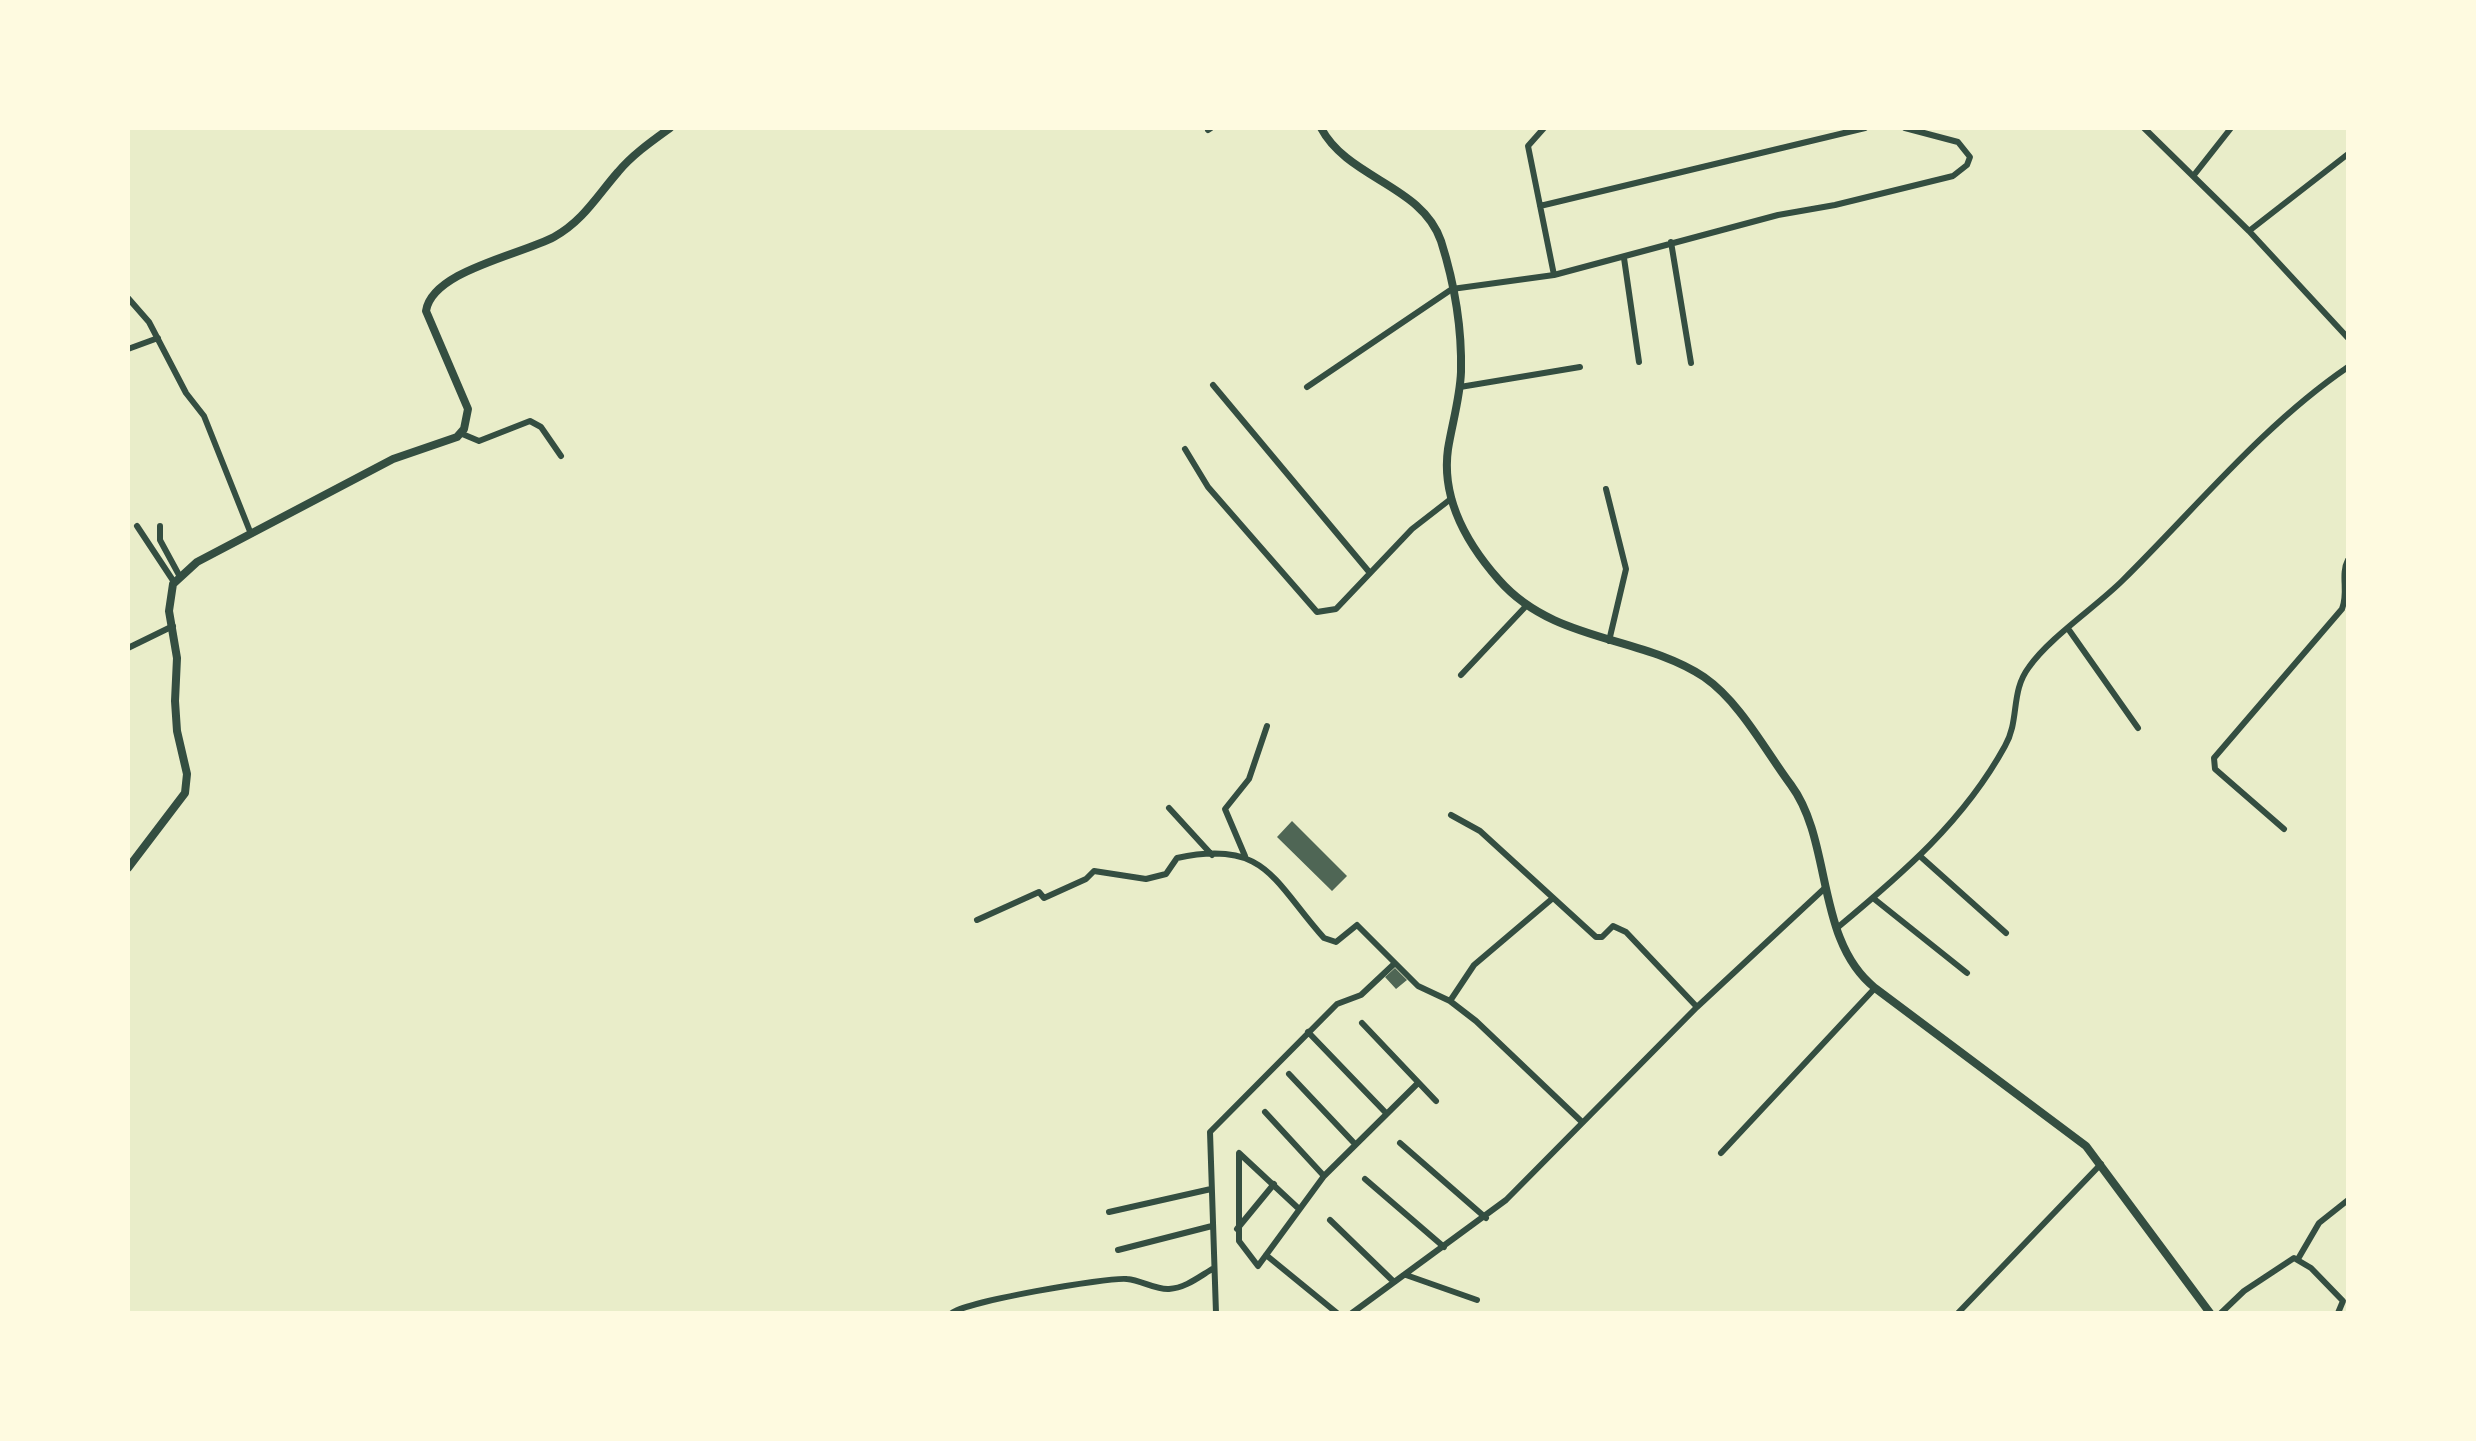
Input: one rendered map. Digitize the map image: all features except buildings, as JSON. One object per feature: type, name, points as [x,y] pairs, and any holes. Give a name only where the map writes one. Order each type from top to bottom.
[{"type":"street","points":[[128,868],[185,793],[188,784],[177,731],[177,658],[169,611],[177,579],[197,562],[393,459],[460,433],[468,419],[468,409],[426,311],[428,299],[445,282],[553,238],[574,224],[619,170],[670,128]]},
{"type":"street","points":[[1321,128],[1351,163],[1427,215],[1441,242],[1459,324],[1460,387],[1447,453],[1452,498],[1473,547],[1501,583],[1527,605],[1558,623],[1685,667],[1717,687],[1796,791],[1837,928],[1851,959],[1875,988],[2052,1118],[2101,1164],[2210,1313]]},
{"type":"street","points":[[1544,128],[1528,146],[1554,275]]},
{"type":"street","points":[[1812,128],[1813,140]]},
{"type":"street","points":[[1540,206],[1865,128]]},
{"type":"street","points":[[1307,387],[1452,289],[1554,275],[1624,258],[1671,242],[1953,176],[1967,165],[1970,157],[1958,142],[1905,128]]},
{"type":"street","points":[[2144,128],[2249,231],[2348,338]]},
{"type":"street","points":[[2194,175],[2231,128]]},
{"type":"street","points":[[2249,231],[2348,154]]},
{"type":"street","points":[[1671,242],[1691,363]]},
{"type":"street","points":[[1624,258],[1639,362]]},
{"type":"street","points":[[128,298],[158,338],[186,393],[204,416],[251,534]]},
{"type":"street","points":[[128,349],[158,338]]},
{"type":"street","points":[[1460,387],[1580,367]]},
{"type":"street","points":[[1837,928],[1921,857],[1953,821],[2006,746],[2012,730],[2019,680],[2032,663],[2205,499],[2257,443],[2348,367]]},
{"type":"street","points":[[1213,385],[1370,573]]},
{"type":"street","points":[[460,433],[479,441],[530,421],[541,427],[561,456]]},
{"type":"street","points":[[1185,449],[1208,487],[1317,612],[1336,609],[1412,529],[1452,498]]},
{"type":"street","points":[[1606,489],[1626,569],[1609,641]]},
{"type":"street","points":[[137,526],[177,579]]},
{"type":"street","points":[[160,526],[160,540],[177,579]]},
{"type":"street","points":[[2284,829],[2215,769],[2214,758],[2342,609],[2347,596],[2344,568],[2348,560]]},
{"type":"street","points":[[1461,675],[1527,605]]},
{"type":"street","points":[[128,648],[173,626]]},
{"type":"street","points":[[2069,630],[2138,728]]},
{"type":"street","points":[[1245,856],[1225,809],[1249,779],[1267,726]]},
{"type":"street","points":[[1169,808],[1213,856]]},
{"type":"street","points":[[1451,815],[1480,831],[1597,938],[1613,926],[1626,932],[1697,1007]]},
{"type":"street","points":[[977,920],[1039,892],[1044,898],[1086,879],[1094,871],[1159,878],[1166,874],[1177,858],[1245,856],[1266,869],[1324,938],[1336,942],[1357,925],[1418,986],[1450,1001],[1582,1122]]},
{"type":"street","points":[[1921,857],[2006,933]]},
{"type":"street","points":[[1352,1313],[1486,1218],[1697,1007],[1826,887]]},
{"type":"street","points":[[1450,1001],[1474,965],[1553,898]]},
{"type":"street","points":[[1873,898],[1967,973]]},
{"type":"street","points":[[1216,1313],[1210,1132],[1337,1004],[1361,995],[1394,964]]},
{"type":"street","points":[[1721,1153],[1875,988]]},
{"type":"street","points":[[1362,1023],[1436,1101]]},
{"type":"street","points":[[1308,1032],[1386,1113]]},
{"type":"street","points":[[1289,1074],[1355,1144]]},
{"type":"street","points":[[1298,1208],[1241,1152],[1238,1154],[1237,1229],[1242,1248],[1258,1266],[1324,1176],[1417,1084]]},
{"type":"street","points":[[1265,1112],[1324,1176]]},
{"type":"street","points":[[1400,1143],[1486,1218]]},
{"type":"street","points":[[1958,1313],[2101,1164]]},
{"type":"street","points":[[1365,1179],[1444,1247]]},
{"type":"street","points":[[1237,1229],[1274,1184]]},
{"type":"street","points":[[1109,1212],[1211,1189]]},
{"type":"street","points":[[2221,1313],[2287,1261],[2298,1259],[2319,1223],[2348,1200]]},
{"type":"street","points":[[1330,1220],[1394,1282]]},
{"type":"street","points":[[1118,1250],[1212,1226]]},
{"type":"street","points":[[1266,1255],[1337,1313]]},
{"type":"street","points":[[2298,1259],[2343,1301],[2338,1313]]},
{"type":"street","points":[[952,1313],[1060,1287],[1106,1280],[1127,1279],[1167,1290],[1193,1282],[1214,1268]]},
{"type":"street","points":[[1406,1275],[1477,1300]]}]
